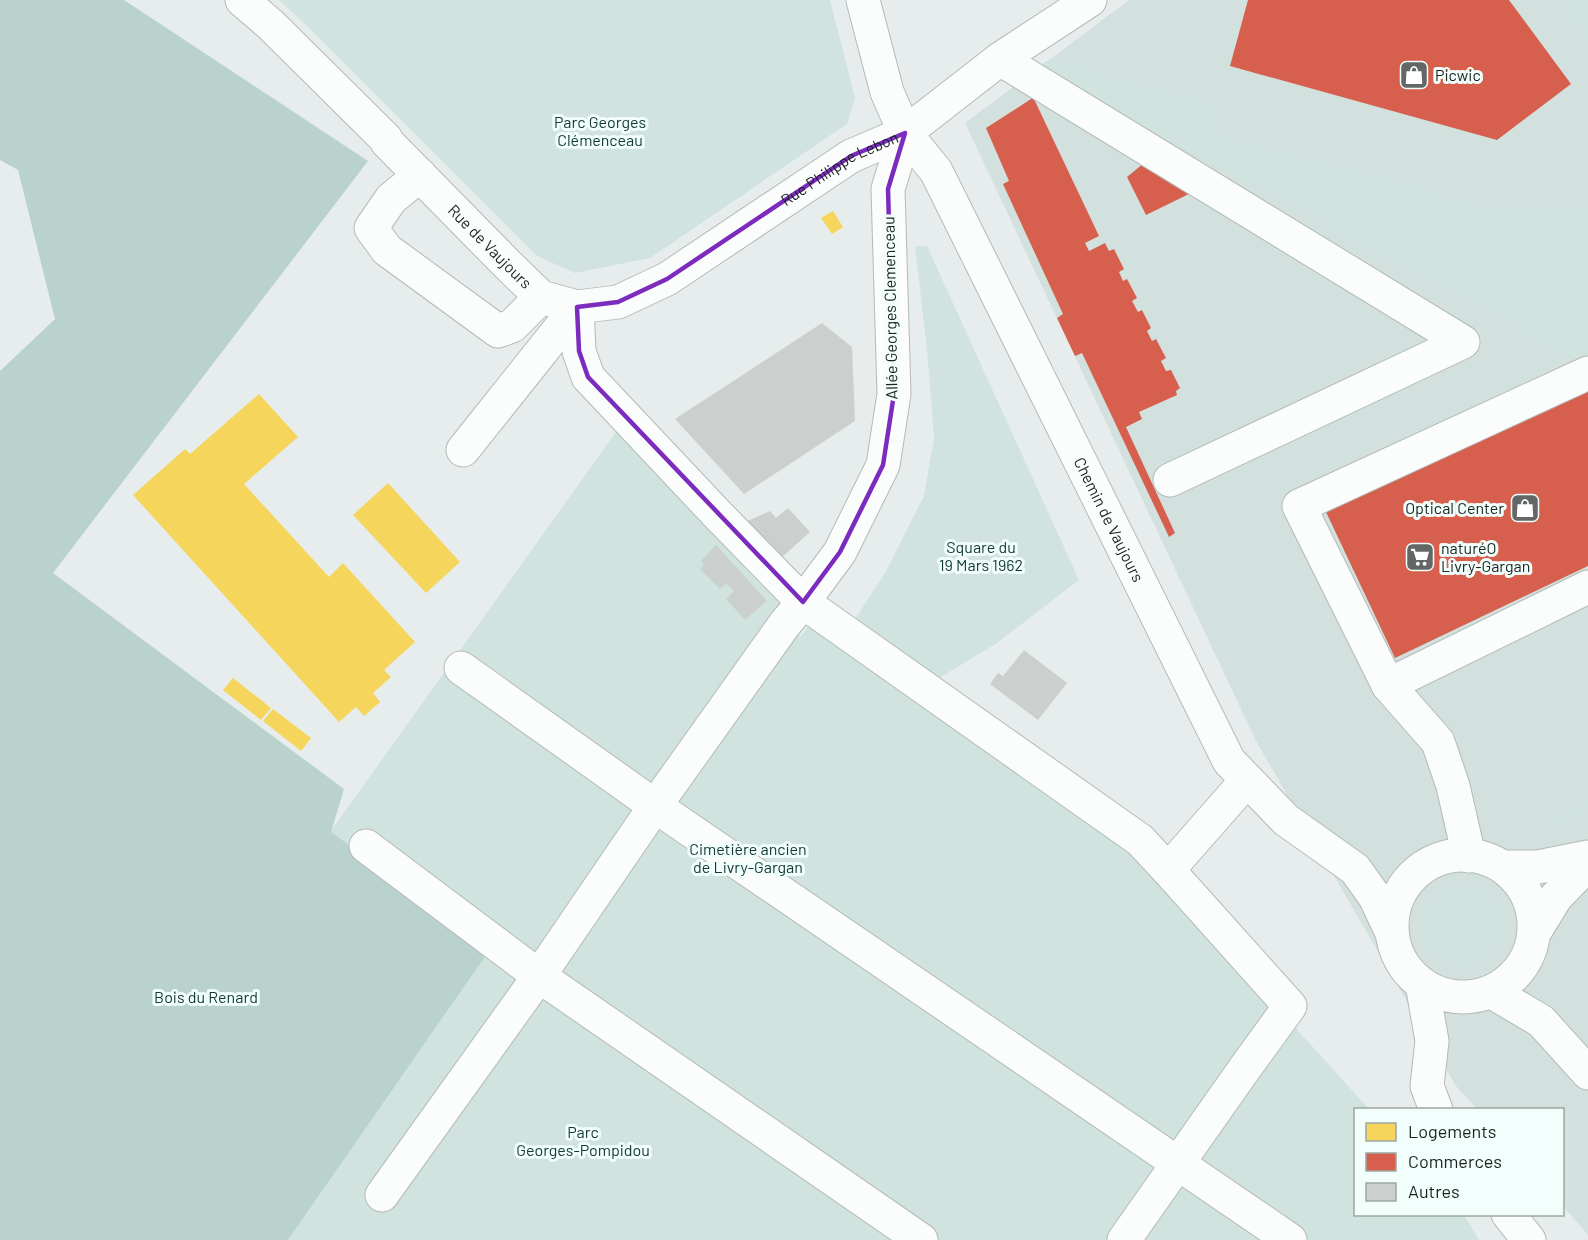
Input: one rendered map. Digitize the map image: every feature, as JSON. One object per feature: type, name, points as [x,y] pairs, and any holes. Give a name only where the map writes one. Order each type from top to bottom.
[{"type":"street","name":"Rue de Vaujours","points":[[242,0],[271,25],[541,297],[577,307]]},
{"type":"street","points":[[863,0],[887,92],[905,133]]},
{"type":"street","name":"Rue Philippe Lebon","points":[[577,307],[618,302],[667,279],[851,156],[905,133],[1000,59],[1090,0]]},
{"type":"street","points":[[1000,59],[1463,342],[1170,480]]},
{"type":"street","name":"Allée Georges Clemenceau","points":[[382,1195],[539,976],[655,806],[784,625],[840,552],[884,465],[894,394],[888,189],[905,133]]},
{"type":"street","name":"Chemin de Vaujours","points":[[905,133],[936,171],[1229,761],[1286,820],[1355,869],[1375,897],[1392,933]]},
{"type":"street","points":[[420,175],[391,199],[371,228],[387,250],[498,331],[512,326],[541,297]]},
{"type":"street","points":[[463,450],[577,307]]},
{"type":"street","points":[[577,307],[579,351],[588,376],[710,507],[803,602],[1140,840],[1290,1006],[1124,1240]]},
{"type":"street","points":[[1469,856],[1453,786],[1438,742],[1388,685],[1299,506],[1588,373]]},
{"type":"street","points":[[1388,685],[1588,587]]},
{"type":"street","points":[[462,668],[655,806],[1290,1240]]},
{"type":"street","points":[[1168,870],[1247,780]]},
{"type":"street","points":[[366,846],[539,976],[921,1240]]},
{"type":"street","points":[[1355,869],[1391,871],[1455,855],[1480,856],[1504,867],[1522,884],[1532,908],[1534,933]]},
{"type":"street","points":[[1504,867],[1538,867],[1588,856]]},
{"type":"street","points":[[1431,862],[1413,875],[1401,892],[1394,912],[1392,933],[1397,953],[1407,970],[1422,984],[1443,994],[1479,995],[1541,1021],[1588,1073]]},
{"type":"street","points":[[1432,1041],[1444,1018],[1479,995],[1513,978],[1528,957],[1534,933],[1556,897],[1588,864]]},
{"type":"street","points":[[1422,984],[1432,1041],[1427,1086],[1435,1108]]},
{"type":"street","points":[[1509,1216],[1530,1240]]},
{"type":"highlighted area","points":[[905,133],[888,189],[894,394],[883,465],[840,552],[803,602],[588,377],[579,351],[577,307],[618,302],[667,279],[851,156]]},
{"type":"shaded area","points":[[1129,0],[1588,0],[1588,1235],[1564,1207],[1564,1108],[1476,1108],[1456,1086],[1256,741],[965,123]]},
{"type":"green space","name":"Bois du Renard","points":[[0,0],[124,0],[368,161],[53,573],[344,789],[331,832],[491,948],[288,1240],[0,1240],[0,371],[55,319],[18,170],[0,160]]},
{"type":"green space","name":"Parc Georges Clémenceau","points":[[279,0],[830,0],[855,98],[847,124],[650,258],[575,273],[537,256]]},
{"type":"green space","points":[[1557,0],[1588,0],[1588,43]]},
{"type":"green space","points":[[1058,60],[1218,106],[1212,131],[1505,210],[1588,204],[1588,356],[1576,361],[1046,73],[1043,63]]},
{"type":"green space","name":"Square du 19 Mars 1962","points":[[915,246],[927,246],[1079,580],[997,643],[936,680],[853,622],[885,573],[924,496],[934,438]]},
{"type":"green space","name":"Cimetière ancien de Livry-Gargan","points":[[618,429],[781,603],[771,616],[801,636],[810,624],[1146,863],[1368,1108],[1354,1108],[1354,1216],[1465,1216],[1479,1240],[288,1240],[491,948],[330,832]]},
{"type":"green space","points":[[1588,796],[1588,808],[1546,832],[1535,826]]},
{"type":"green space","points":[[1463,883],[1479,886],[1493,895],[1502,909],[1505,925],[1502,941],[1493,955],[1479,964],[1463,967],[1447,964],[1433,955],[1424,941],[1421,925],[1424,909],[1433,895],[1447,886]]},
{"type":"building: Logements","points":[[833,211],[843,227],[832,234],[821,218]]},
{"type":"building: Logements","points":[[259,394],[298,437],[244,484],[329,577],[343,563],[415,642],[384,670],[391,677],[373,693],[380,702],[364,716],[356,707],[339,722],[133,495],[185,449],[190,454]]},
{"type":"building: Logements","points":[[388,483],[460,562],[426,593],[353,515]]},
{"type":"building: Logements","points":[[233,678],[271,708],[261,720],[223,690]]},
{"type":"building: Logements","points":[[273,709],[311,738],[301,751],[263,721]]},
{"type":"building: Commerces","name":"Picwic","points":[[1248,0],[1509,0],[1571,84],[1497,140],[1230,66]]},
{"type":"building: Commerces","points":[[1034,99],[1099,236],[1085,243],[1089,251],[1105,243],[1109,251],[1114,249],[1124,269],[1119,272],[1123,281],[1127,279],[1137,298],[1132,301],[1138,312],[1142,310],[1151,328],[1147,331],[1152,341],[1156,339],[1166,358],[1161,361],[1166,371],[1171,370],[1180,388],[1176,391],[1177,395],[1139,412],[1142,419],[1126,427],[1175,533],[1169,537],[1082,353],[1075,356],[1057,318],[1063,314],[1003,184],[1009,181],[986,128]]},
{"type":"building: Commerces","points":[[1144,163],[1195,191],[1146,215],[1127,177]]},
{"type":"building: Commerces","points":[[1588,387],[1588,566],[1395,658],[1326,512]]},
{"type":"building: Autres","points":[[822,323],[852,347],[855,421],[744,494],[675,419]]},
{"type":"building: Autres","points":[[788,508],[810,532],[780,559],[745,522],[770,511],[776,518]]},
{"type":"building: Autres","points":[[716,545],[767,601],[745,620],[726,599],[734,591],[726,583],[720,589],[700,569],[704,565],[701,561]]},
{"type":"building: Autres","points":[[1024,650],[1067,683],[1038,720],[990,684],[998,673],[1003,676]]},
{"type":"place","name":"Picwic","points":[[1414,75]]},
{"type":"place","name":"Optical Center","points":[[1525,508]]},
{"type":"place","name":"naturéO Livry-Gargan","points":[[1420,557]]},
{"type":"park label","name":"Parc Georges-Pompidou","points":[[583,1141]]}]
